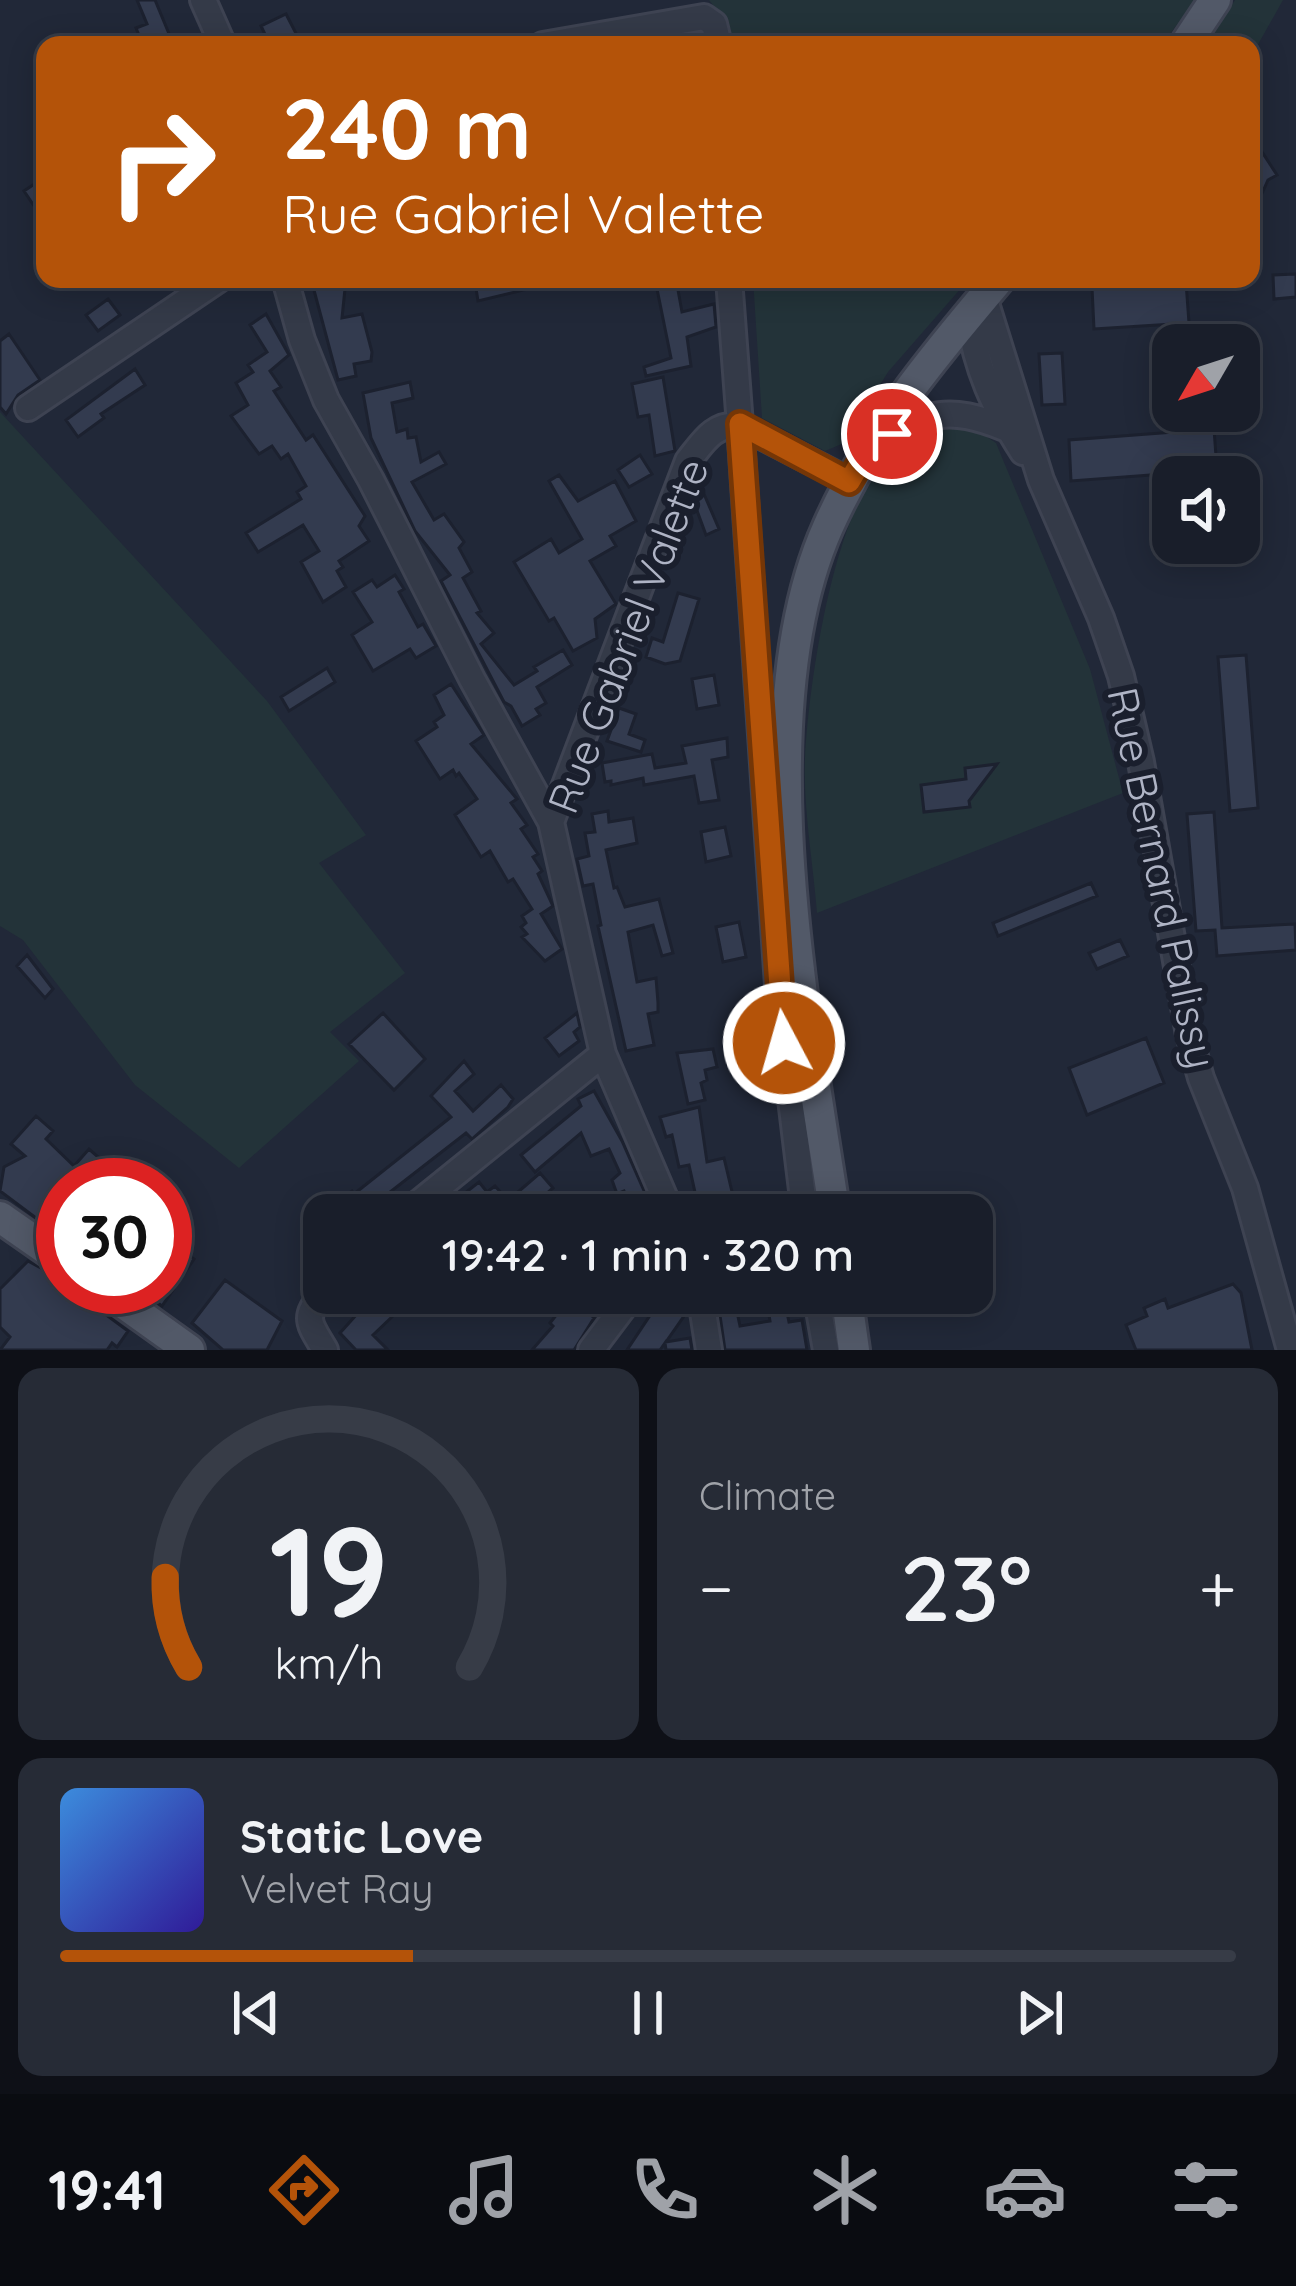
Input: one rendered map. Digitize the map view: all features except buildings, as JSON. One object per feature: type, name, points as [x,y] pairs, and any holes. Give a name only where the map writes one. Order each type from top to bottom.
[{"type":"main road","points":[[1191,36],[1215,0]]},
{"type":"main road","points":[[832,1194],[794,913],[787,799],[795,654],[806,593],[826,530],[849,482],[919,372],[984,297]]},
{"type":"main road","points":[[0,1218],[36,1243]]},
{"type":"main road","points":[[139,1314],[190,1350]]},
{"type":"main road","points":[[849,1314],[854,1350]]},
{"type":"street","points":[[203,0],[219,36]]},
{"type":"street","points":[[591,36],[704,16],[714,24],[717,36]]},
{"type":"street","points":[[28,409],[206,288]]},
{"type":"street","points":[[288,288],[326,400],[551,822]]},
{"type":"street","name":"Rue Gabriel Valette","points":[[730,288],[740,424]]},
{"type":"street","name":"Rue Bernard Palissy","points":[[984,297],[975,355],[1005,428],[1041,480]]},
{"type":"street","name":"Rue Bernard Palissy","points":[[984,297],[1041,480],[1121,676],[1142,762],[1189,1035],[1245,1188],[1290,1350]]},
{"type":"street","points":[[869,448],[915,420],[943,412],[971,415],[1005,428]]},
{"type":"street","name":"Rue Gabriel Valette","points":[[663,1194],[604,1054],[551,822],[688,461],[708,436],[723,424],[740,424],[849,482]]},
{"type":"street","points":[[740,424],[779,1000],[802,1194]]},
{"type":"street","points":[[430,1194],[604,1054]]},
{"type":"street","points":[[310,1314],[325,1350]]},
{"type":"street","points":[[591,1350],[618,1314]]},
{"type":"street","points":[[703,1314],[709,1350]]},
{"type":"street","points":[[820,1314],[826,1350]]},
{"type":"shaded area","points":[[709,0],[1195,0],[1169,36],[732,36]]},
{"type":"shaded area","points":[[1235,0],[1283,0],[1260,41],[1260,36],[1213,36]]},
{"type":"shaded area","points":[[754,288],[961,288],[888,372],[844,443],[825,451],[762,418]]},
{"type":"shaded area","points":[[0,412],[267,701],[366,835],[319,863],[405,973],[330,1032],[359,1061],[239,1168],[135,1085],[23,940],[0,926]]},
{"type":"shaded area","points":[[948,424],[978,431],[996,443],[1090,669],[1123,793],[817,913],[805,758],[828,596],[854,512],[871,478],[891,453]]},
{"type":"route","points":[[784,1043],[740,424],[849,482],[869,448],[892,434]]}]
